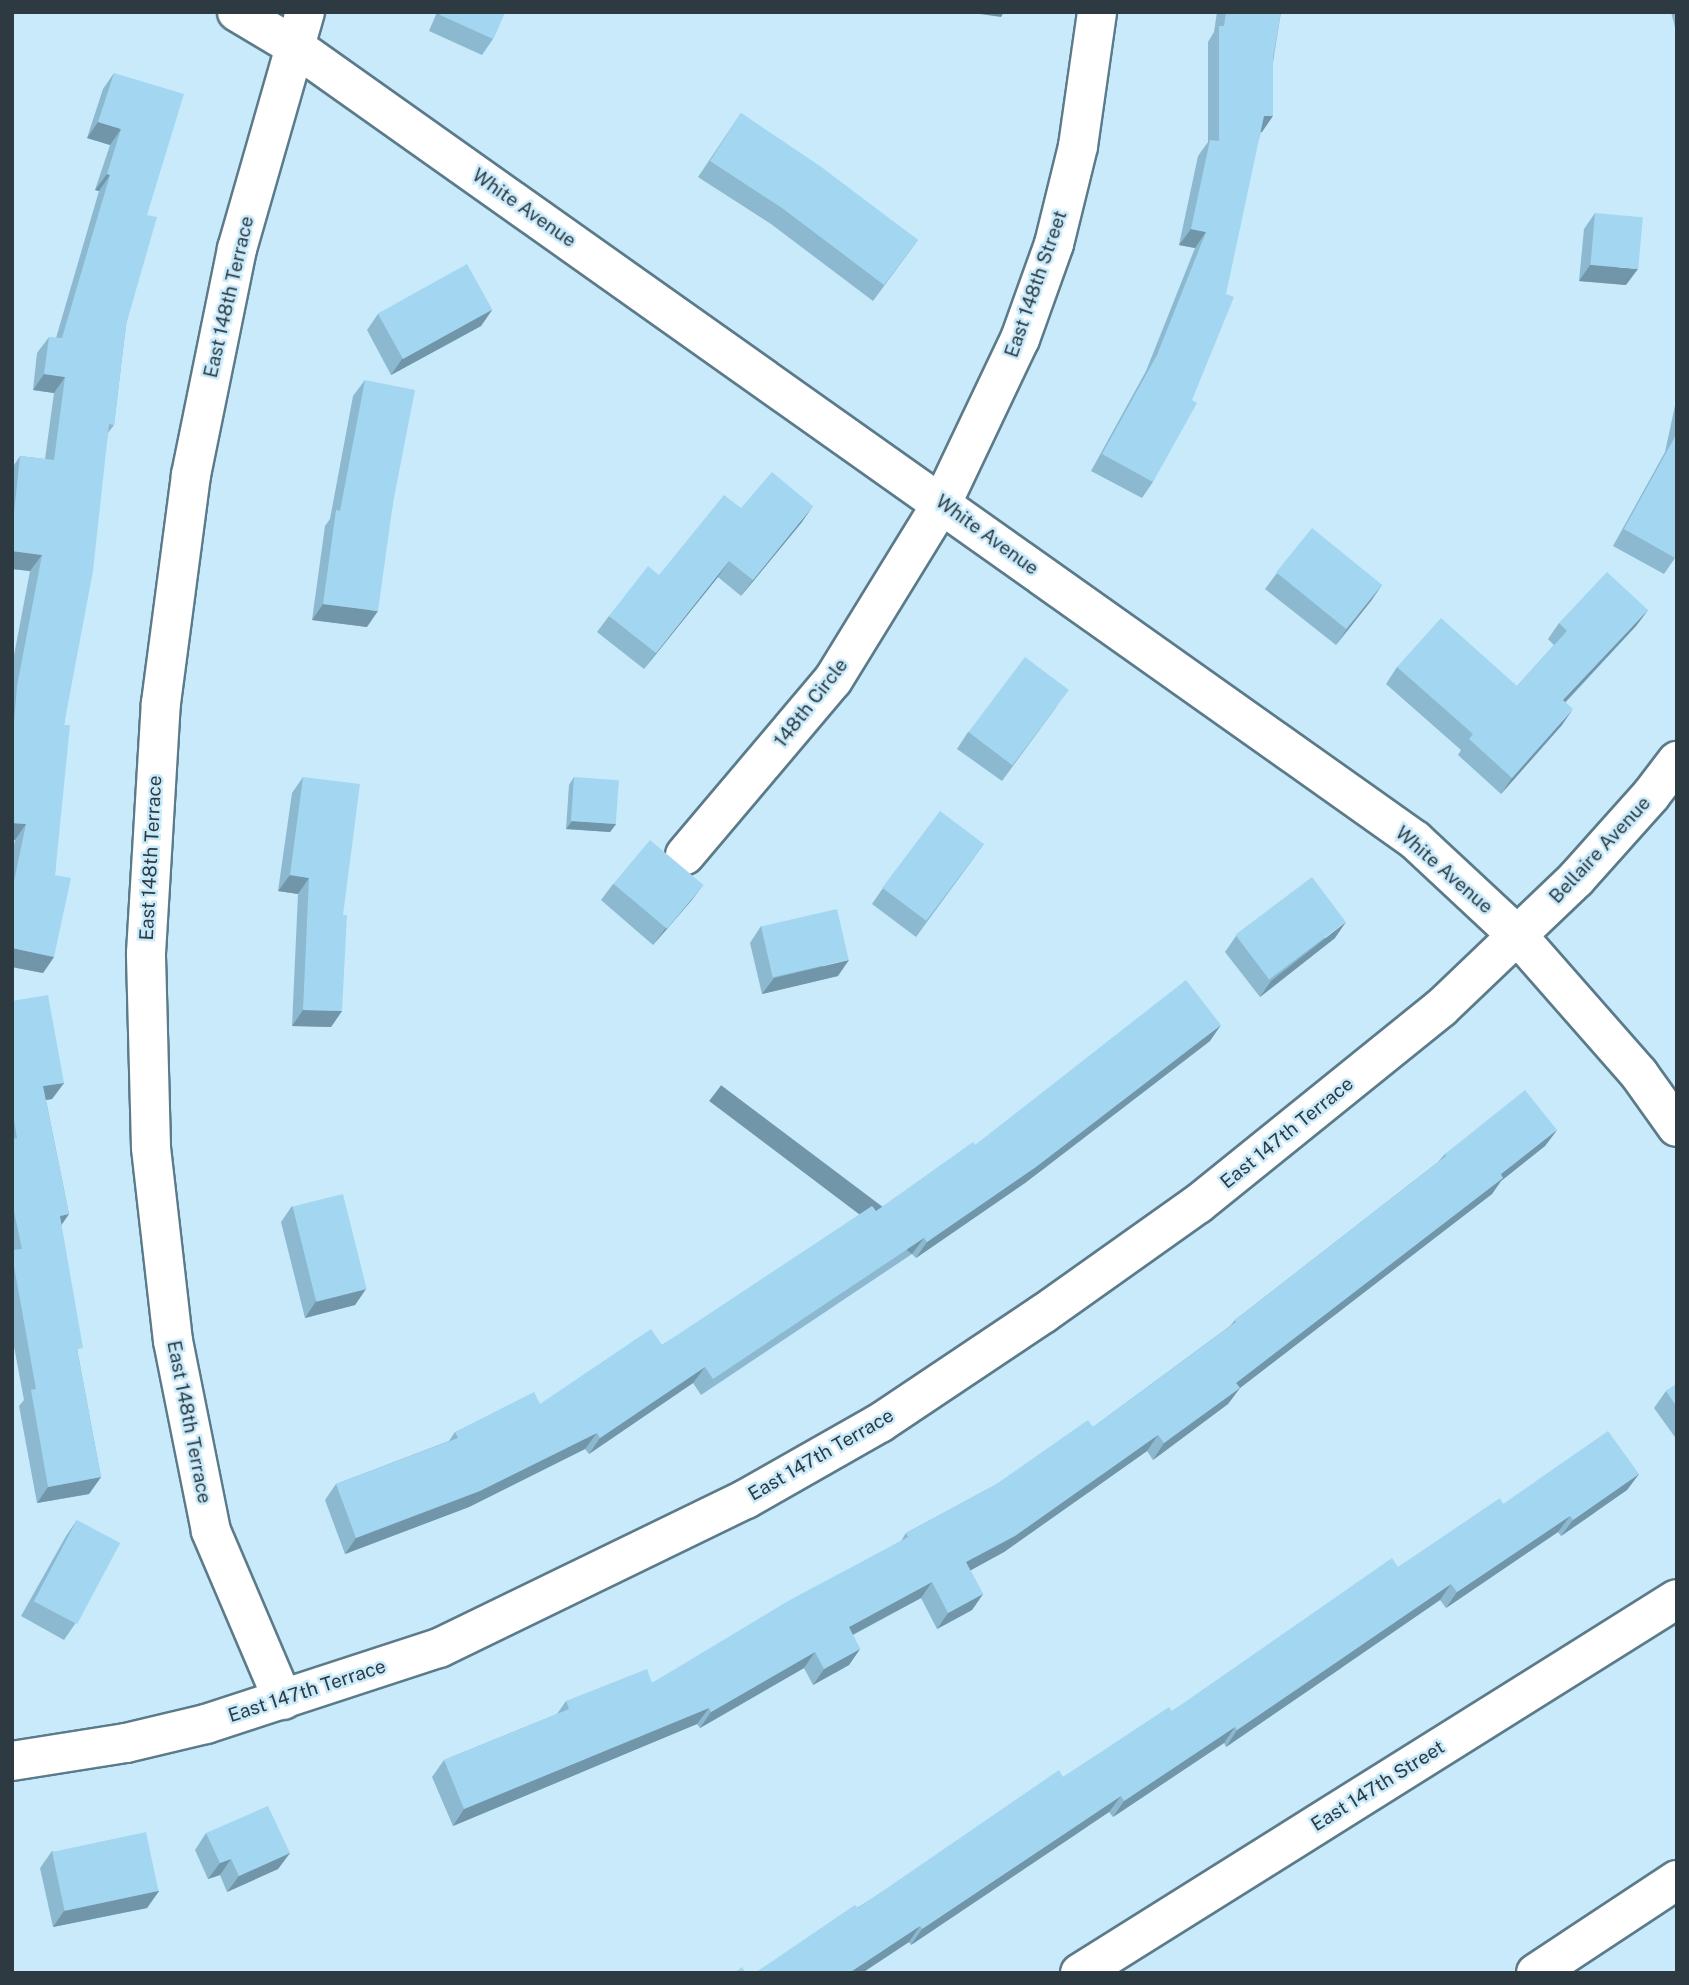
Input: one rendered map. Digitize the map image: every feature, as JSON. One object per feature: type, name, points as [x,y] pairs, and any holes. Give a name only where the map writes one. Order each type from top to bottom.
[{"type":"street","name":"White Avenue","points":[[237,12],[299,29],[942,502],[1415,840],[1517,935],[1639,1074],[1677,1127]]},
{"type":"street","name":"East 148th Street","points":[[942,502],[1020,339],[1054,244],[1078,146],[1097,12]]},
{"type":"street","name":"East 148th Terrace","points":[[283,1700],[211,1531],[173,1341],[151,1147],[146,953],[161,703],[191,475],[237,249],[299,29]]},
{"type":"street","name":"148th Circle","points":[[685,855],[833,680],[942,502]]},
{"type":"street","name":"Bellaire Avenue","points":[[1517,935],[1576,879],[1651,795],[1677,761]]},
{"type":"street","name":"East 147th Terrace","points":[[12,1761],[126,1743],[206,1724],[439,1648],[746,1499],[880,1423],[1087,1284],[1198,1204],[1441,1008],[1517,935]]},
{"type":"street","name":"East 147th Street","points":[[1080,1973],[1677,1599]]},
{"type":"street","points":[[1536,1973],[1677,1880]]},
{"type":"building","points":[[441,12],[505,12],[493,39],[440,15]]},
{"type":"building","points":[[1226,12],[1281,12],[1273,58],[1273,116],[1264,116],[1226,294],[1234,297],[1192,400],[1197,403],[1153,482],[1102,454],[1157,355],[1206,232],[1191,229],[1210,140],[1219,141],[1219,26],[1224,26]]},
{"type":"building","points":[[114,73],[184,94],[147,215],[157,217],[126,325],[114,425],[109,424],[93,571],[64,725],[70,725],[55,875],[71,878],[54,957],[12,948],[12,891],[26,824],[12,823],[12,748],[17,686],[42,555],[12,551],[12,532],[20,456],[54,460],[65,377],[44,374],[49,337],[62,338],[110,175],[107,174],[121,129],[98,122]]},
{"type":"building","points":[[741,113],[820,166],[918,240],[884,285],[782,208],[710,161]]},
{"type":"building","points":[[1595,213],[1643,217],[1638,269],[1590,265]]},
{"type":"building","points":[[467,264],[492,309],[403,359],[378,313]]},
{"type":"building","points":[[365,380],[415,390],[393,503],[378,611],[323,604],[336,510],[340,511]]},
{"type":"building","points":[[1677,433],[1677,555],[1675,558],[1624,529]]},
{"type":"building","points":[[772,472],[813,506],[753,580],[729,561],[656,653],[609,616],[648,566],[659,575],[724,495],[741,508]]},
{"type":"building","points":[[1312,528],[1382,585],[1346,629],[1276,572]]},
{"type":"building","points":[[1607,572],[1648,610],[1563,700],[1573,709],[1512,778],[1469,739],[1473,734],[1397,667],[1441,618],[1517,686],[1567,631],[1559,623]]},
{"type":"building","points":[[1025,657],[1069,690],[1012,765],[968,732]]},
{"type":"building","points":[[303,777],[360,784],[343,915],[347,915],[342,1011],[303,1010],[309,878],[290,875]]},
{"type":"building","points":[[574,777],[619,780],[616,824],[571,821]]},
{"type":"building","points":[[940,811],[984,844],[926,921],[882,888]]},
{"type":"building","points":[[650,840],[704,885],[667,929],[613,884]]},
{"type":"building","points":[[1312,877],[1346,922],[1269,979],[1235,935]]},
{"type":"building","points":[[837,909],[849,960],[773,977],[761,927]]},
{"type":"building","points":[[1186,980],[1221,1025],[1036,1167],[927,1242],[924,1238],[713,1379],[705,1367],[600,1438],[597,1433],[480,1491],[356,1538],[336,1484],[458,1438],[455,1432],[534,1392],[540,1404],[651,1329],[662,1345],[872,1206],[876,1211],[973,1142],[975,1145]]},
{"type":"building","points":[[48,995],[64,1083],[43,1086],[69,1214],[60,1216],[83,1348],[77,1349],[101,1477],[48,1487],[31,1390],[36,1389],[12,1255],[12,1250],[22,1249],[12,1202],[12,1139],[17,1138],[12,1108],[12,1001]]},
{"type":"building","points":[[1525,1090],[1557,1130],[1501,1174],[1503,1178],[1236,1383],[1240,1388],[1164,1443],[1158,1435],[1015,1536],[966,1562],[983,1594],[948,1613],[932,1582],[849,1627],[860,1649],[824,1669],[815,1652],[711,1712],[709,1708],[464,1809],[444,1760],[569,1709],[566,1701],[647,1669],[652,1683],[788,1601],[908,1537],[906,1533],[995,1485],[1088,1420],[1093,1427],[1236,1322],[1235,1320],[1446,1156],[1445,1154]]},
{"type":"building","points":[[343,1194],[367,1289],[316,1302],[293,1207]]},
{"type":"building","points":[[1677,1384],[1677,1407],[1666,1391]]},
{"type":"building","points":[[1608,1431],[1639,1474],[1573,1520],[1570,1516],[1457,1592],[1451,1584],[1237,1730],[1235,1727],[1124,1801],[1121,1796],[922,1929],[920,1926],[849,1973],[755,1973],[855,1905],[858,1908],[1059,1770],[1063,1777],[1169,1707],[1172,1711],[1392,1558],[1398,1567],[1500,1498],[1503,1504]]},
{"type":"building","points":[[77,1520],[120,1543],[77,1624],[34,1601]]},
{"type":"building","points":[[268,1806],[290,1853],[239,1876],[231,1859],[220,1863],[206,1833]]},
{"type":"building","points":[[146,1832],[158,1891],[65,1911],[52,1852]]},
{"type":"building","points":[[742,1967],[746,1973],[734,1973]]}]
